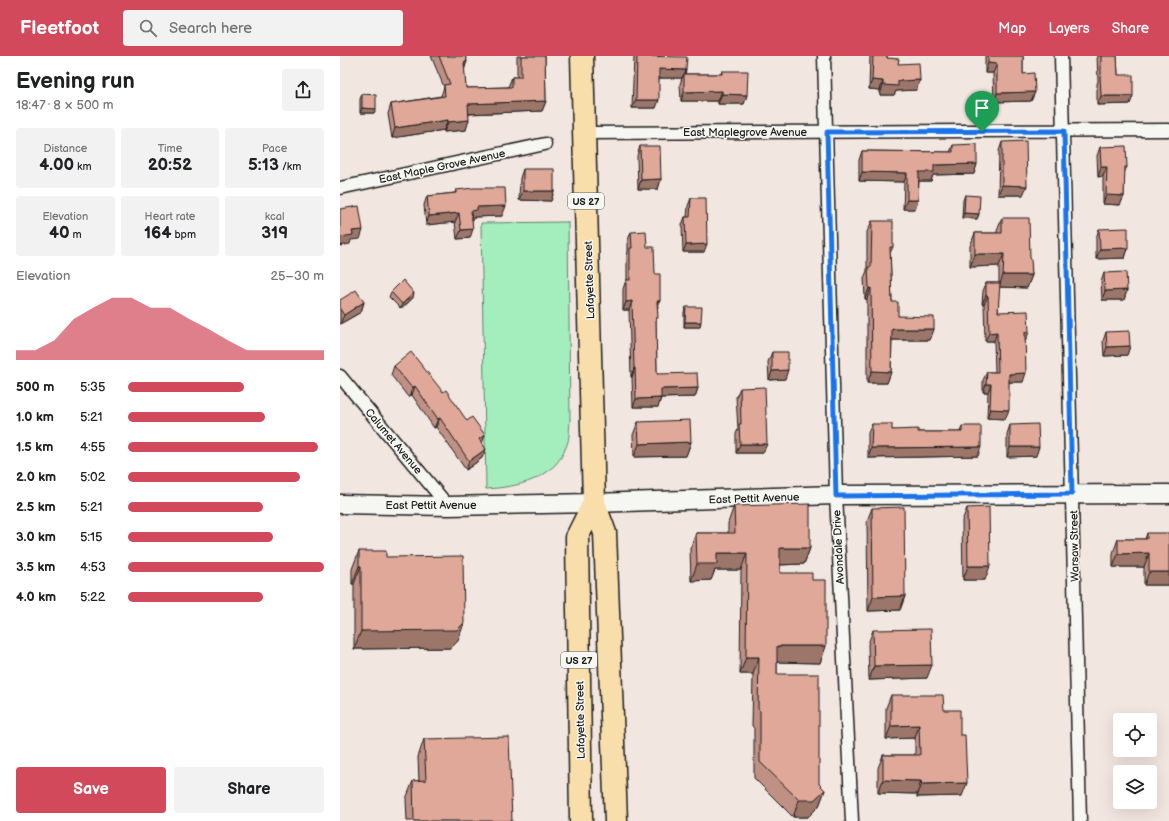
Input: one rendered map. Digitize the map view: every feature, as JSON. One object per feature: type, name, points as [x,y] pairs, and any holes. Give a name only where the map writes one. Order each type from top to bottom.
[{"type":"highway","name":"Lafayette Street","points":[[582,56],[594,503],[605,533],[616,821]]},
{"type":"highway","name":"Lafayette Street","points":[[581,821],[577,538],[594,503]]},
{"type":"street","name":"Avondale Drive","points":[[824,56],[836,496],[852,821]]},
{"type":"street","name":"Warsaw Street","points":[[1061,56],[1080,821]]},
{"type":"street","name":"East Maplegrove Avenue","points":[[585,133],[1169,130]]},
{"type":"street","name":"East Maple Grove Avenue","points":[[340,188],[545,144]]},
{"type":"street","name":"Calumet Avenue","points":[[340,376],[448,506]]},
{"type":"street","name":"East Pettit Avenue","points":[[340,504],[448,506],[836,496],[1169,494]]},
{"type":"green space","points":[[568,222],[570,420],[567,444],[560,458],[553,467],[544,474],[522,484],[486,489],[481,223]]},
{"type":"building","points":[[439,56],[465,56],[467,61],[464,63],[466,88],[512,87],[512,77],[521,77],[521,56],[545,56],[546,101],[468,104],[469,120],[448,122],[448,120],[395,128],[391,104],[445,96],[444,85],[450,84]]},
{"type":"building","points":[[637,56],[687,57],[686,70],[659,69],[659,100],[636,100]]},
{"type":"building","points":[[873,56],[887,56],[887,58],[899,59],[898,64],[919,63],[920,80],[898,81],[898,86],[883,85],[883,81],[872,80]]},
{"type":"building","points":[[988,56],[1023,56],[1023,74],[1034,73],[1035,92],[997,93],[997,64],[988,63]]},
{"type":"building","points":[[1101,56],[1117,56],[1118,75],[1133,75],[1133,96],[1101,96]]},
{"type":"building","points":[[722,71],[748,71],[747,95],[722,94],[722,91],[684,92],[684,74],[722,74]]},
{"type":"building","points":[[362,94],[376,95],[376,109],[362,108]]},
{"type":"building","points":[[1026,141],[1027,186],[1002,185],[1002,142]]},
{"type":"building","points":[[977,144],[977,164],[934,165],[934,172],[919,172],[918,200],[907,200],[907,173],[862,172],[862,151],[953,152],[953,145]]},
{"type":"building","points":[[640,146],[660,146],[661,179],[641,180]]},
{"type":"building","points":[[1126,146],[1127,167],[1125,167],[1124,196],[1106,195],[1107,167],[1101,167],[1100,147]]},
{"type":"building","points":[[523,169],[554,169],[554,191],[523,191]]},
{"type":"building","points":[[474,188],[505,188],[506,206],[477,207],[477,210],[471,211],[473,229],[461,230],[459,213],[429,216],[427,196],[456,193],[456,190]]},
{"type":"building","points":[[965,195],[980,196],[979,214],[964,213]]},
{"type":"building","points":[[691,198],[706,198],[707,244],[686,245],[685,217],[690,217]]},
{"type":"building","points":[[359,206],[363,230],[352,231],[353,235],[340,237],[340,209]]},
{"type":"building","points":[[1002,218],[1029,218],[1032,275],[1003,275],[1004,254],[975,254],[975,233],[1002,233]]},
{"type":"building","points":[[872,221],[893,221],[893,247],[890,247],[892,302],[898,302],[898,316],[934,317],[934,329],[892,329],[891,372],[872,371],[871,288],[869,288],[868,267],[871,267]]},
{"type":"building","points":[[1128,228],[1128,248],[1100,249],[1099,229]]},
{"type":"building","points":[[646,231],[647,247],[654,247],[655,274],[660,274],[660,301],[657,301],[658,318],[656,318],[657,374],[697,373],[698,388],[661,389],[661,398],[636,399],[632,301],[626,302],[626,280],[630,280],[630,248],[632,248],[631,232]]},
{"type":"building","points":[[1126,272],[1127,290],[1105,291],[1104,273]]},
{"type":"building","points":[[403,280],[414,293],[402,304],[391,292]]},
{"type":"building","points":[[986,283],[1000,283],[998,312],[1028,311],[1029,332],[1025,332],[1026,373],[1009,374],[1009,410],[990,409],[991,384],[986,384],[987,372],[998,372],[997,332],[989,333],[988,296],[986,295]]},
{"type":"building","points":[[356,290],[364,302],[344,315],[340,309],[340,300]]},
{"type":"building","points":[[686,307],[702,307],[701,322],[685,322]]},
{"type":"building","points":[[1129,331],[1130,346],[1107,347],[1106,332]]},
{"type":"building","points":[[411,352],[443,392],[446,390],[467,421],[472,417],[485,435],[479,439],[486,449],[469,461],[440,418],[438,419],[415,386],[412,388],[394,366]]},
{"type":"building","points":[[772,352],[788,352],[788,370],[772,371]]},
{"type":"building","points":[[765,387],[767,444],[740,444],[740,388]]},
{"type":"building","points":[[690,420],[691,442],[639,444],[638,422]]},
{"type":"building","points":[[872,424],[892,424],[892,430],[918,429],[918,432],[962,432],[962,426],[981,426],[981,447],[871,448]]},
{"type":"building","points":[[1038,424],[1039,447],[1010,447],[1010,425]]},
{"type":"building","points":[[810,504],[810,548],[780,548],[780,573],[812,573],[812,580],[826,580],[826,646],[777,646],[777,674],[819,674],[819,784],[825,790],[814,800],[799,800],[760,762],[760,711],[758,709],[759,657],[746,657],[747,553],[717,553],[717,564],[697,564],[696,533],[735,533],[734,506]]},
{"type":"building","points":[[904,507],[905,596],[873,597],[872,508]]},
{"type":"building","points":[[989,507],[990,566],[968,566],[967,508]]},
{"type":"building","points":[[1147,533],[1169,533],[1169,572],[1149,572],[1149,553],[1118,554],[1118,539],[1147,539]]},
{"type":"building","points":[[359,551],[386,551],[386,557],[463,556],[464,623],[457,630],[361,631],[361,566],[359,566]]},
{"type":"building","points":[[931,629],[932,665],[874,666],[873,630]]},
{"type":"building","points":[[891,695],[943,695],[944,710],[960,710],[960,735],[965,735],[967,783],[922,784],[921,781],[883,780],[883,755],[920,755],[919,725],[891,726]]},
{"type":"building","points":[[509,737],[512,821],[414,821],[413,781],[426,780],[424,739]]},
{"type":"route","points":[[1064,131],[1072,494],[836,496],[827,132],[982,132],[1064,131]]}]
